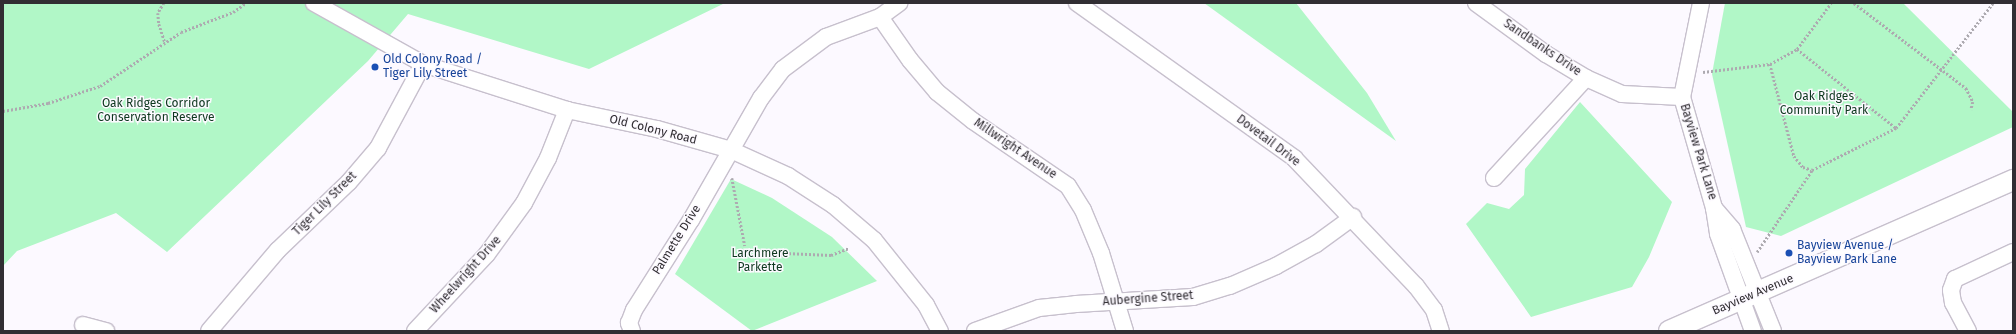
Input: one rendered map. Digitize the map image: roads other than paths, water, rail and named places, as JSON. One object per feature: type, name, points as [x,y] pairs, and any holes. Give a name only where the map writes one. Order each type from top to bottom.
[{"type":"main road","name":"Bayview Avenue","points":[[1669,331],[1750,297],[2013,180]]},
{"type":"street","name":"Old Colony Road","points":[[314,3],[422,64],[567,110],[657,129],[731,150],[788,176],[833,205],[874,240],[926,305],[940,331]]},
{"type":"street","points":[[731,150],[761,98],[783,69],[826,37],[880,17],[899,3]]},
{"type":"street","name":"Dovetail Drive","points":[[1077,3],[1294,158],[1352,217],[1416,286],[1434,310],[1441,331]]},
{"type":"street","name":"Sandbanks Drive","points":[[1476,3],[1546,54],[1586,78],[1622,94],[1682,98]]},
{"type":"street","name":"Bayview Park Lane","points":[[1701,3],[1682,98],[1714,208],[1718,234],[1750,297]]},
{"type":"street","name":"Millwright Avenue","points":[[880,17],[910,60],[937,92],[973,121],[1068,186],[1083,210],[1101,253],[1116,303]]},
{"type":"street","name":"Tiger Lily Street","points":[[209,331],[278,250],[349,182],[378,148],[422,64]]},
{"type":"street","points":[[1494,178],[1586,78]]},
{"type":"street","name":"Wheelwright Drive","points":[[415,331],[487,254],[524,203],[548,158],[567,110]]},
{"type":"street","name":"Palmette Drive","points":[[632,331],[629,323],[634,310],[691,220],[731,150]]},
{"type":"street","name":"Aubergine Street","points":[[975,331],[1039,308],[1076,304],[1116,303],[1193,297],[1230,286],[1316,244],[1352,217]]},
{"type":"street","points":[[1968,331],[1953,303],[1951,290],[1955,279],[2013,252]]},
{"type":"street","points":[[1750,297],[1753,331]]},
{"type":"street","points":[[1750,297],[1773,331]]},
{"type":"street","points":[[1116,303],[1125,331]]},
{"type":"street","points":[[83,325],[106,331]]},
{"type":"place","name":"Old Colony Road / Tiger Lily Street","points":[[375,67]]},
{"type":"place","name":"Bayview Avenue / Bayview Park Lane","points":[[1789,253]]},
{"type":"park label","name":"Oak Ridges Community Park","points":[[1824,104]]},
{"type":"park label","name":"Oak Ridges Corridor Conservation Reserve","points":[[156,111]]},
{"type":"park label","name":"Larchmere Parkette","points":[[760,261]]}]
